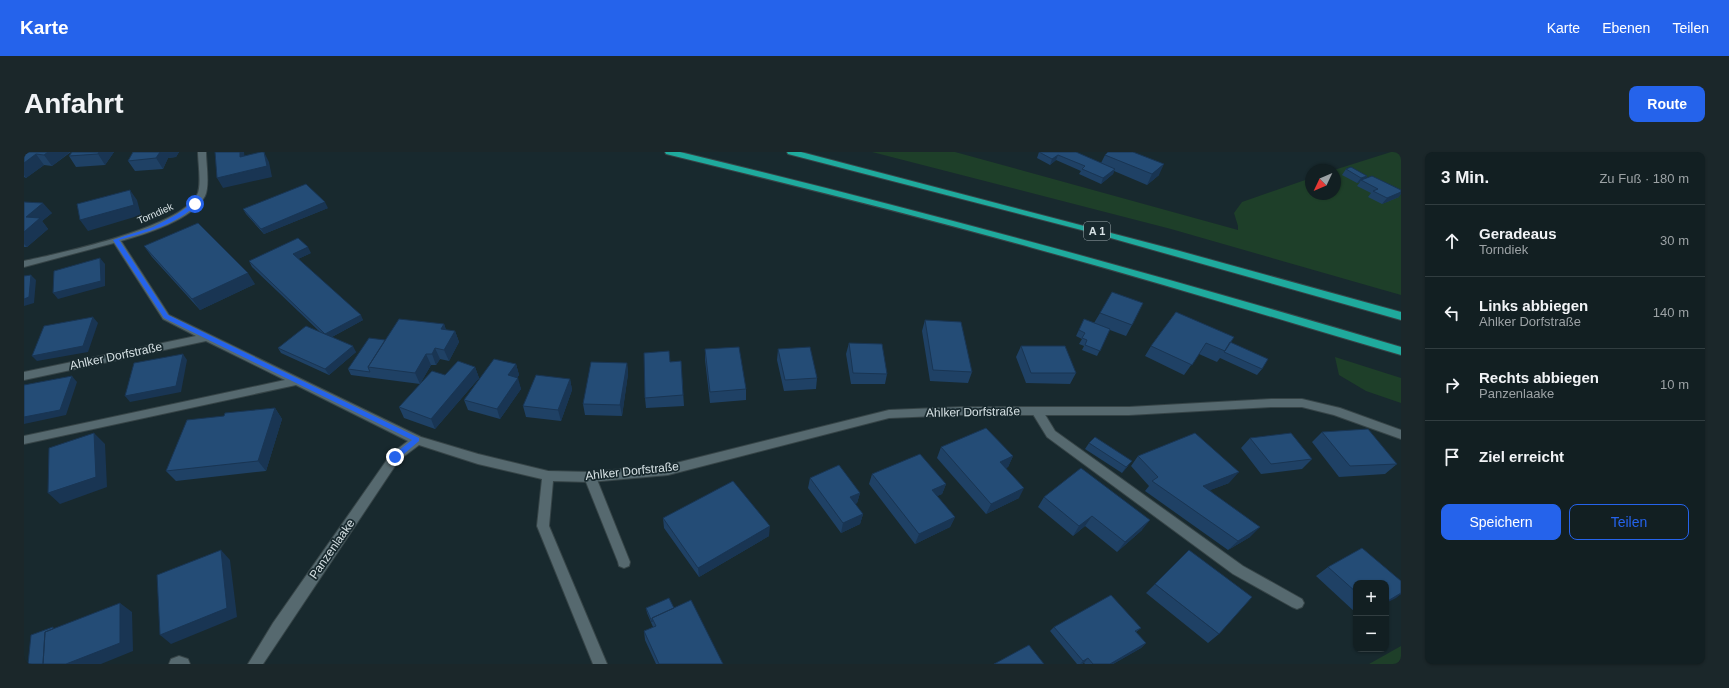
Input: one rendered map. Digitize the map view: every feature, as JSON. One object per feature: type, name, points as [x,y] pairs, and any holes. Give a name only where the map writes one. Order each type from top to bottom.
[{"type":"highway","points":[[669,152],[769,176],[1054,250],[1291,317],[1401,351]]},
{"type":"highway","name":"A 1","points":[[791,152],[1072,224],[1282,281],[1401,316]]},
{"type":"street","name":"Torndiek","points":[[24,264],[116,240],[155,228],[178,216],[195,204],[201,194],[202,152]]},
{"type":"street","name":"Ahlker Dorfstraße","points":[[116,240],[166,317],[417,440],[478,459],[548,476],[590,477],[668,470],[889,414],[1130,411],[1191,409],[1271,403],[1302,404],[1336,411],[1401,435]]},
{"type":"street","name":"Ahlker Dorfstraße","points":[[24,376],[207,337]]},
{"type":"street","points":[[24,440],[298,381]]},
{"type":"street","points":[[1037,412],[1051,434],[1192,538],[1238,570],[1297,603]]},
{"type":"street","name":"Panzenlaake","points":[[255,664],[395,457],[417,440]]},
{"type":"street","points":[[548,476],[543,526],[600,664]]},
{"type":"street","points":[[590,477],[624,562]]},
{"type":"street","points":[[176,664],[183,664]]},
{"type":"green space","points":[[872,152],[955,152],[1238,230],[1234,213],[1242,202],[1305,180],[1305,200],[1341,200],[1341,168],[1391,152],[1401,152],[1401,295],[1171,229]]},
{"type":"green space","points":[[1335,357],[1401,378],[1401,403],[1366,391],[1339,375]]},
{"type":"green space","points":[[1401,646],[1401,664],[1369,664]]},
{"type":"building","points":[[24,152],[48,152],[44,155],[36,154],[24,163]]},
{"type":"building","points":[[72,152],[99,152],[98,154],[69,156]]},
{"type":"building","points":[[133,152],[160,152],[156,158],[128,161]]},
{"type":"building","points":[[215,152],[240,152],[240,157],[264,152],[267,166],[217,178]]},
{"type":"building","points":[[1039,152],[1076,152],[1115,169],[1103,178],[1082,169],[1085,166],[1058,155],[1052,159]]},
{"type":"building","points":[[1108,152],[1133,152],[1164,164],[1152,174],[1105,155]]},
{"type":"building","points":[[1351,167],[1367,176],[1361,178],[1346,169]]},
{"type":"building","points":[[1372,176],[1401,190],[1401,192],[1387,198],[1373,191],[1378,189],[1361,180]]},
{"type":"building","points":[[306,184],[325,202],[261,229],[243,209]]},
{"type":"building","points":[[130,190],[134,205],[80,220],[77,204]]},
{"type":"building","points":[[24,202],[43,203],[26,217],[40,218],[24,232]]},
{"type":"building","points":[[198,223],[248,273],[192,299],[144,246]]},
{"type":"building","points":[[298,238],[308,247],[293,254],[361,315],[325,334],[249,261]]},
{"type":"building","points":[[100,258],[101,281],[53,293],[54,271]]},
{"type":"building","points":[[31,275],[29,297],[24,299],[24,276]]},
{"type":"building","points":[[1112,292],[1143,303],[1132,325],[1100,313]]},
{"type":"building","points":[[1176,312],[1234,337],[1225,351],[1206,343],[1192,365],[1151,346]]},
{"type":"building","points":[[93,317],[83,346],[32,356],[44,326]]},
{"type":"building","points":[[399,319],[444,324],[441,329],[455,331],[444,350],[435,348],[432,354],[426,354],[415,373],[368,367]]},
{"type":"building","points":[[1084,319],[1110,329],[1100,351],[1085,345],[1087,340],[1082,338],[1085,333],[1079,330]]},
{"type":"building","points":[[925,320],[961,322],[972,372],[933,370]]},
{"type":"building","points":[[306,326],[353,346],[325,369],[278,348]]},
{"type":"building","points":[[369,338],[385,340],[368,367],[370,372],[348,369]]},
{"type":"building","points":[[1230,342],[1268,359],[1262,369],[1224,352]]},
{"type":"building","points":[[849,343],[882,344],[887,374],[853,373]]},
{"type":"building","points":[[1021,346],[1065,346],[1076,373],[1031,373]]},
{"type":"building","points":[[739,347],[746,389],[710,392],[705,349]]},
{"type":"building","points":[[810,347],[817,378],[785,380],[778,349]]},
{"type":"building","points":[[669,351],[670,362],[681,361],[683,395],[645,398],[644,353]]},
{"type":"building","points":[[183,354],[176,386],[125,396],[134,363]]},
{"type":"building","points":[[494,359],[516,364],[508,375],[518,378],[497,409],[464,400]]},
{"type":"building","points":[[458,361],[475,367],[431,419],[399,407],[432,371],[445,375]]},
{"type":"building","points":[[591,362],[627,363],[620,405],[583,404]]},
{"type":"building","points":[[536,375],[570,379],[558,410],[523,406]]},
{"type":"building","points":[[72,376],[60,410],[24,417],[24,385]]},
{"type":"building","points":[[275,408],[258,461],[166,471],[187,420],[224,416],[225,413]]},
{"type":"building","points":[[986,428],[1013,456],[1000,462],[1024,488],[991,504],[941,447]]},
{"type":"building","points":[[1368,429],[1397,464],[1350,466],[1322,432]]},
{"type":"building","points":[[94,433],[96,477],[48,493],[49,448]]},
{"type":"building","points":[[1195,433],[1239,472],[1203,486],[1260,527],[1238,541],[1152,481],[1158,477],[1138,456]]},
{"type":"building","points":[[1291,433],[1312,459],[1271,464],[1250,438]]},
{"type":"building","points":[[1095,437],[1132,461],[1126,467],[1089,443]]},
{"type":"building","points":[[920,454],[946,484],[932,490],[955,517],[919,534],[872,474]]},
{"type":"building","points":[[839,465],[860,493],[850,497],[863,514],[843,523],[810,478]]},
{"type":"building","points":[[1081,468],[1150,520],[1125,542],[1092,516],[1079,526],[1044,497]]},
{"type":"building","points":[[733,481],[770,526],[698,568],[663,518]]},
{"type":"building","points":[[1362,548],[1401,581],[1401,593],[1389,600],[1389,580],[1353,580],[1353,589],[1328,567]]},
{"type":"building","points":[[221,550],[227,608],[160,635],[157,575]]},
{"type":"building","points":[[1189,550],[1252,597],[1219,634],[1155,584]]},
{"type":"building","points":[[1111,595],[1141,628],[1135,631],[1146,643],[1110,664],[1093,664],[1088,658],[1083,661],[1054,627]]},
{"type":"building","points":[[669,598],[674,608],[652,618],[652,622],[646,608]]},
{"type":"building","points":[[691,600],[723,664],[659,664],[644,631],[656,626],[652,618]]},
{"type":"building","points":[[120,603],[120,643],[66,664],[43,664],[45,632]]},
{"type":"building","points":[[53,627],[53,629],[45,632],[43,664],[28,664],[31,635]]},
{"type":"building","points":[[1029,645],[1044,664],[994,664]]},
{"type":"route","points":[[195,204],[178,216],[155,228],[116,240],[166,317],[417,440],[395,457]]}]
